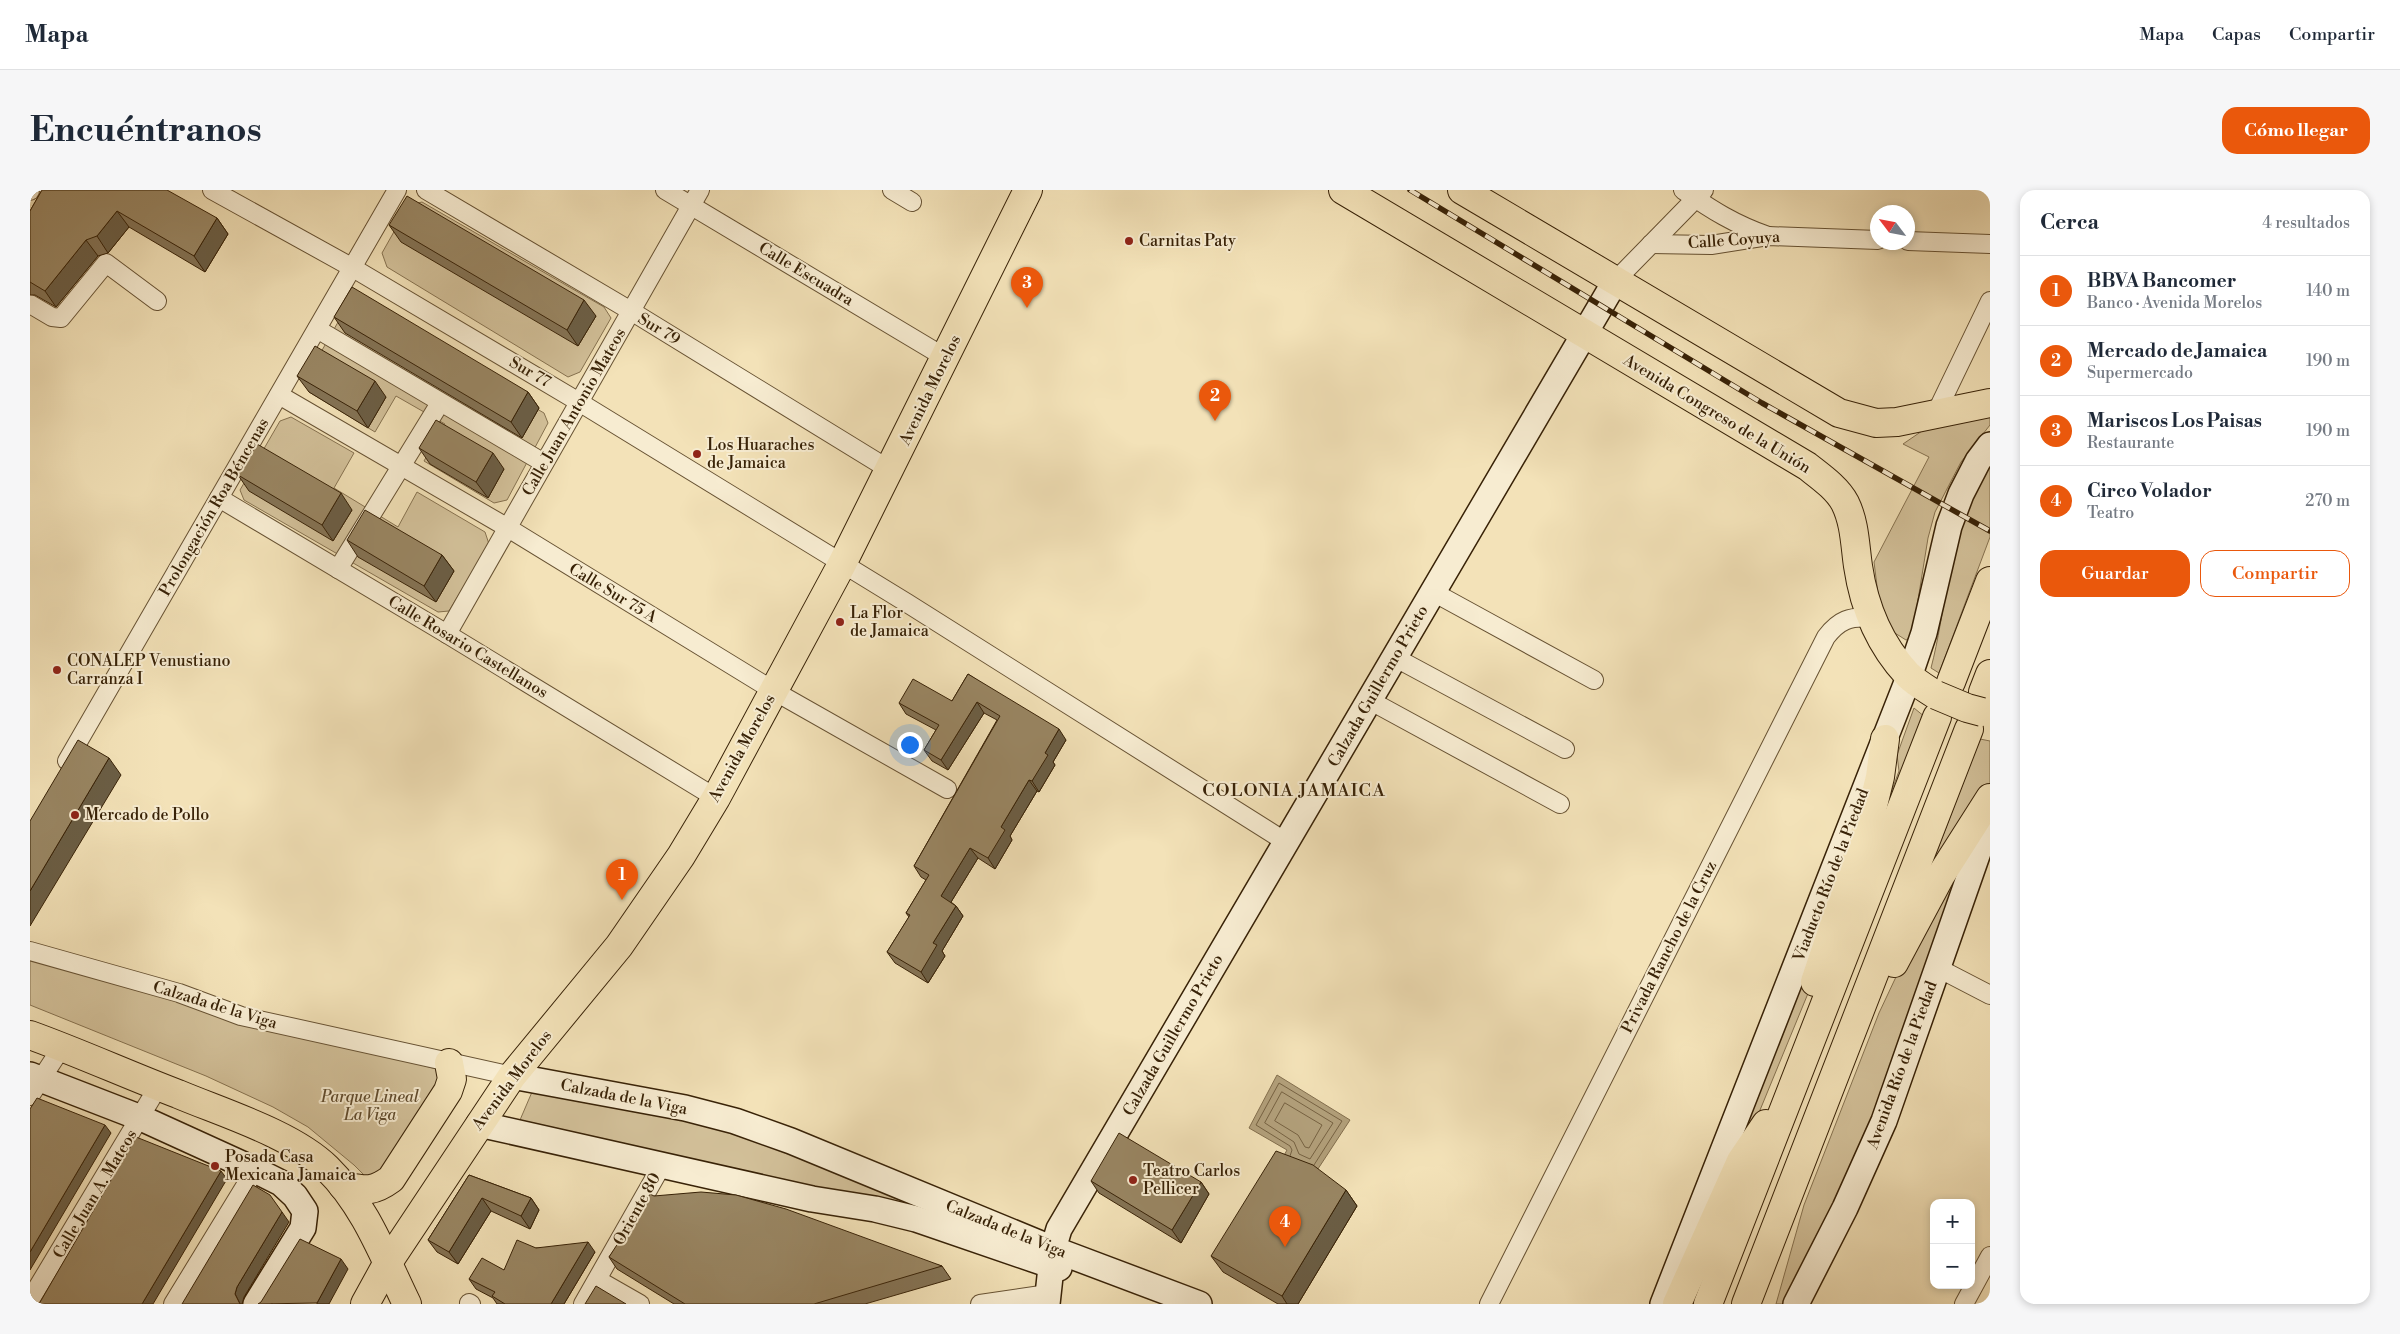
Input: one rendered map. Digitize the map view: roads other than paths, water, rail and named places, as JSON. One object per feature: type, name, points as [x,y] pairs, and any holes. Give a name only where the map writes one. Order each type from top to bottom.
[{"type":"main road","name":"Avenida Morelos","points":[[365,1304],[387,1264],[512,1076],[619,946],[681,856],[716,798],[842,564],[1028,190]]},
{"type":"main road","name":"Avenida Congreso de la Unión","points":[[1343,190],[1584,335],[1808,466],[1832,485],[1845,503],[1853,529],[1864,598],[1871,618],[1884,642],[1909,677],[1941,698],[1967,708],[1983,704]]},
{"type":"main road","points":[[1462,190],[1839,413],[1876,422],[1897,422],[1990,403]]},
{"type":"main road","name":"Calzada Guillermo Prieto","points":[[1047,1299],[1052,1257],[1059,1229],[1616,280]]},
{"type":"main road","name":"Viaducto Río de la Piedad","points":[[1663,1304],[1909,677],[1924,633],[1949,526],[1961,494],[1990,445]]},
{"type":"main road","points":[[1708,1304],[1941,698],[1990,581]]},
{"type":"main road","points":[[1746,1304],[1835,1072],[1983,704]]},
{"type":"main road","points":[[1813,1032],[1813,998],[1817,973],[1870,818],[1880,776],[1885,739]]},
{"type":"main road","points":[[1835,1072],[1865,1022],[1924,904],[1990,798]]},
{"type":"main road","name":"Avenida Río de la Piedad","points":[[1796,1304],[1845,1208],[1884,1121],[1990,818]]},
{"type":"main road","points":[[30,1035],[278,1136],[326,1167],[343,1186],[363,1214],[407,1304]]},
{"type":"main road","points":[[30,1052],[62,1047]]},
{"type":"main road","points":[[343,1186],[367,1190],[378,1188],[391,1179],[448,1090],[452,1079],[449,1063]]},
{"type":"main road","name":"Calzada de la Viga","points":[[512,1076],[685,1108],[735,1121],[792,1141],[979,1218],[1052,1257],[1158,1304]]},
{"type":"main road","points":[[33,1083],[142,1118],[281,1183],[295,1196],[305,1210],[303,1228],[256,1304]]},
{"type":"main road","points":[[1677,1304],[1741,1161],[1761,1129],[1786,1100]]},
{"type":"main road","name":"Calzada de la Viga","points":[[479,1124],[812,1199],[875,1209],[916,1219],[1052,1257],[1199,1304]]},
{"type":"main road","points":[[1766,1304],[1800,1195],[1808,1142]]},
{"type":"main road","points":[[875,1209],[901,1209],[960,1219],[979,1218]]},
{"type":"main road","points":[[1811,1304],[1821,1255]]},
{"type":"street","name":"Sur 77","points":[[212,190],[353,268],[580,402],[1286,842]]},
{"type":"street","name":"Prolongación Roa Béncenas","points":[[59,774],[397,190]]},
{"type":"street","name":"Sur 79","points":[[426,190],[631,311],[890,470]]},
{"type":"street","name":"Calle Escuadra","points":[[665,190],[695,198],[946,358]]},
{"type":"street","points":[[892,190],[912,202]]},
{"type":"street","points":[[1616,280],[1651,244],[1695,193],[1734,223],[1768,236]]},
{"type":"street","name":"Calle Juan Antonio Mateos","points":[[447,634],[695,198]]},
{"type":"street","name":"Calle Coyuya","points":[[1651,244],[1711,245],[1768,236],[1870,240]]},
{"type":"street","points":[[1915,241],[1990,244]]},
{"type":"street","points":[[30,304],[52,317],[61,318],[106,263],[156,301]]},
{"type":"street","points":[[1936,413],[1990,302]]},
{"type":"street","points":[[317,329],[544,463]]},
{"type":"street","name":"Calle Sur 75 A","points":[[279,395],[508,528],[774,691],[947,789]]},
{"type":"street","points":[[338,568],[440,403]]},
{"type":"street","name":"Calle Rosario Castellanos","points":[[219,498],[338,568],[716,798]]},
{"type":"street","points":[[1433,592],[1594,680]]},
{"type":"street","name":"Privada Rancho de la Cruz","points":[[1489,1304],[1826,637],[1834,626],[1845,618],[1871,618]]},
{"type":"street","points":[[1394,658],[1565,749]]},
{"type":"street","points":[[1369,700],[1560,804]]},
{"type":"street","name":"Calzada de la Viga","points":[[30,951],[179,993],[241,1016],[512,1076]]},
{"type":"street","points":[[1938,968],[1990,994]]},
{"type":"street","points":[[33,1083],[62,1047]]},
{"type":"street","name":"Calle Juan A. Mateos","points":[[30,1300],[142,1118],[158,1087]]},
{"type":"street","name":"Oriente 80","points":[[583,1304],[662,1165]]},
{"type":"street","points":[[173,1304],[255,1170]]},
{"type":"street","points":[[1964,1304],[1990,1256]]},
{"type":"street","points":[[598,1280],[640,1304]]},
{"type":"street","points":[[980,1304],[1047,1299]]},
{"type":"water","points":[[1277,1075],[1350,1120],[1314,1175],[1282,1159],[1287,1150],[1249,1128]]},
{"type":"railway","points":[[1410,190],[1762,403],[1990,531]]},
{"type":"place","name":"Carnitas Paty","points":[[1129,241]]},
{"type":"place","name":"Mariscos Los Paisas","points":[[1027,308]]},
{"type":"place","name":"Mercado de Jamaica","points":[[1215,421]]},
{"type":"place","name":"Los Huaraches de Jamaica","points":[[697,454]]},
{"type":"place","name":"La Flor de Jamaica","points":[[840,622]]},
{"type":"place","name":"CONALEP Venustiano Carranza I","points":[[57,670]]},
{"type":"place","name":"Mercado de Pollo","points":[[75,815]]},
{"type":"place","name":"BBVA Bancomer","points":[[622,900]]},
{"type":"place","name":"Posada Casa Mexicana Jamaica","points":[[215,1166]]},
{"type":"place","name":"Teatro Carlos Pellicer","points":[[1133,1180]]},
{"type":"place","name":"Circo Volador","points":[[1285,1247]]},
{"type":"district","name":"COLONIA JAMAICA","points":[[1294,790]]},
{"type":"park label","name":"Parque Lineal La Viga","points":[[370,1106]]}]
